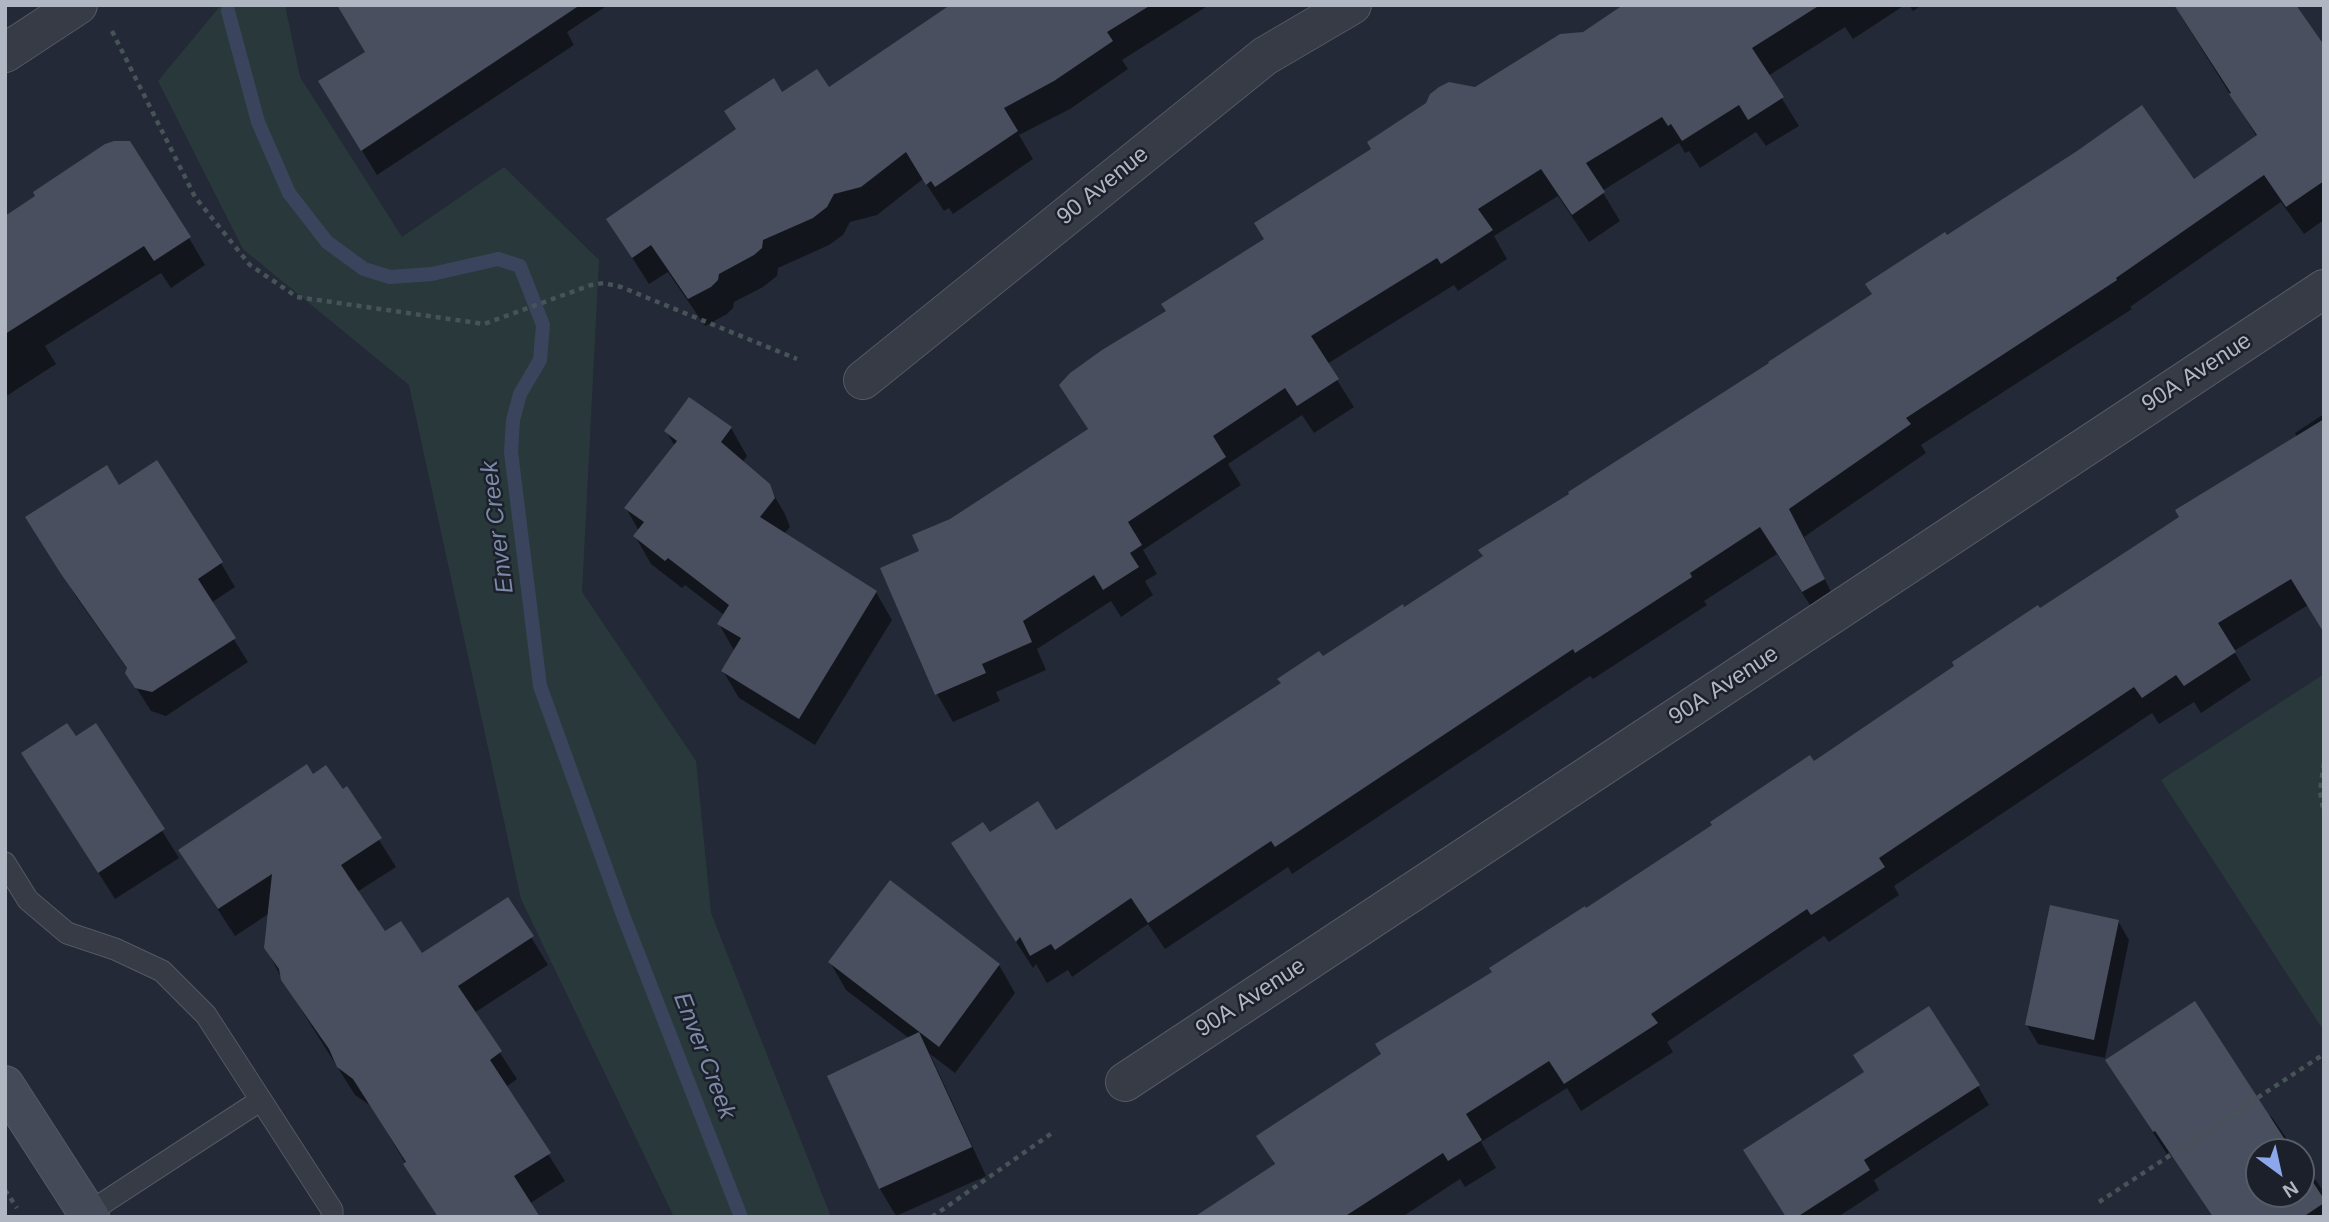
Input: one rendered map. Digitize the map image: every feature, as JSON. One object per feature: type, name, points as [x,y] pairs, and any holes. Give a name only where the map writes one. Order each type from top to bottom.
[{"type":"main road","points":[[5,1086],[86,1215]]},
{"type":"street","name":"90 Avenue","points":[[863,380],[1265,56],[1352,5]]},
{"type":"street","points":[[5,53],[92,15]]},
{"type":"street","name":"90A Avenue","points":[[1125,1082],[2324,289]]},
{"type":"lane","points":[[5,863],[28,900],[67,933],[115,949],[162,971],[206,1015],[332,1210],[332,1217]]},
{"type":"lane","points":[[86,1215],[261,1100]]},
{"type":"path","points":[[92,15],[116,36],[195,197],[250,265],[297,297],[484,324],[591,285],[604,283],[621,287],[797,359]]},
{"type":"path","points":[[2324,763],[2320,791],[2324,814]]},
{"type":"path","points":[[2099,1202],[2324,1054]]},
{"type":"path","points":[[932,1217],[1055,1131]]},
{"type":"path","points":[[5,1189],[17,1208]]},
{"type":"shaded area","points":[[221,5],[285,5],[300,77],[402,237],[504,167],[599,260],[582,592],[696,761],[711,913],[831,1217],[674,1217],[521,899],[409,385],[243,249],[158,81]]},
{"type":"shaded area","points":[[2324,674],[2324,1031],[2161,780]]},
{"type":"building","points":[[337,5],[580,5],[361,151],[318,81],[365,52]]},
{"type":"building","points":[[950,5],[1151,5],[1107,32],[1113,41],[1054,81],[1004,108],[1018,131],[935,187],[931,181],[926,185],[906,152],[861,187],[834,194],[827,207],[813,218],[763,240],[762,248],[754,255],[719,274],[718,280],[711,287],[688,299],[651,245],[632,258],[606,219],[736,129],[724,111],[774,78],[782,92],[817,69],[829,87]]},
{"type":"building","points":[[1623,5],[1820,5],[1752,48],[1784,97],[1748,120],[1739,105],[1682,141],[1671,124],[1668,126],[1662,117],[1586,163],[1605,192],[1572,215],[1541,169],[1478,209],[1493,230],[1441,264],[1437,258],[1311,336],[1339,379],[1297,406],[1285,388],[1213,436],[1226,457],[1128,522],[1142,545],[1130,553],[1139,567],[1103,590],[1094,575],[1023,621],[1032,642],[982,664],[986,673],[935,695],[880,568],[919,551],[912,535],[950,519],[1088,429],[1059,385],[1070,373],[1166,311],[1161,304],[1264,239],[1254,223],[1371,149],[1367,142],[1426,103],[1430,94],[1439,87],[1449,82],[1475,87],[1560,34],[1583,32]]},
{"type":"building","points":[[2174,5],[2296,5],[2324,45],[2324,181],[2286,207],[2264,175],[2116,278],[2117,280],[1906,418],[1911,424],[1789,509],[1825,579],[1802,592],[1760,527],[1690,573],[1692,577],[1575,653],[1573,649],[1275,847],[1271,841],[1148,923],[1131,898],[1055,950],[1051,944],[1030,956],[1020,937],[1016,942],[951,843],[983,822],[990,832],[1038,801],[1056,830],[1281,683],[1277,679],[1319,651],[1323,656],[1483,556],[1478,550],[1569,494],[1568,492],[1872,294],[1865,284],[2077,151],[2142,105],[2194,179],[2257,135]]},
{"type":"building","points":[[130,141],[191,237],[154,261],[144,246],[5,334],[5,216],[35,196],[33,192],[105,144]]},
{"type":"building","points":[[689,397],[732,427],[721,442],[770,484],[775,498],[760,517],[877,591],[799,719],[721,671],[741,638],[717,624],[729,605],[668,558],[665,561],[633,536],[644,522],[624,508],[677,441],[664,431]]},
{"type":"building","points":[[2324,419],[2324,633],[2291,579],[2218,623],[2236,652],[2184,686],[2176,675],[2142,698],[2134,687],[1879,858],[1885,867],[1811,915],[1807,909],[1651,1014],[1658,1023],[1564,1084],[1549,1061],[1466,1114],[1482,1140],[1448,1161],[1443,1153],[1344,1217],[1194,1217],[1275,1164],[1256,1136],[1381,1054],[1375,1044],[1492,972],[1489,968],[1712,825],[1710,822],[1810,755],[1814,761],[1954,666],[1952,662],[2179,517],[2175,510]]},
{"type":"building","points":[[157,460],[223,562],[198,579],[236,638],[152,692],[135,688],[125,673],[127,668],[25,517],[107,465],[119,485]]},
{"type":"building","points":[[67,723],[76,736],[96,723],[165,829],[98,873],[21,753]]},
{"type":"building","points":[[307,764],[313,774],[326,765],[343,789],[347,786],[382,838],[341,865],[385,931],[401,921],[422,953],[508,897],[534,936],[458,986],[502,1051],[490,1060],[551,1153],[514,1176],[540,1217],[438,1217],[353,1079],[337,1067],[329,1049],[281,980],[279,969],[264,948],[272,874],[218,909],[178,850]]},
{"type":"building","points":[[890,880],[1000,964],[939,1047],[828,962]]},
{"type":"building","points":[[2050,905],[2119,920],[2094,1040],[2025,1025]]},
{"type":"building","points":[[2195,1001],[2284,1138],[2245,1138],[2245,1208],[2315,1208],[2315,1185],[2324,1203],[2303,1217],[2213,1217],[2105,1060]]},
{"type":"building","points":[[1929,1006],[1980,1085],[1864,1160],[1870,1170],[1797,1217],[1786,1217],[1743,1150],[1864,1072],[1853,1055]]},
{"type":"building","points":[[919,1032],[972,1147],[879,1189],[827,1076]]},
{"type":"waterway","name":"Enver Creek","points":[[228,11],[258,122],[289,193],[327,242],[364,269],[390,277],[432,274],[498,259],[520,266],[543,325],[540,360],[520,394],[513,420],[511,452],[540,686],[623,915],[741,1217]]}]
